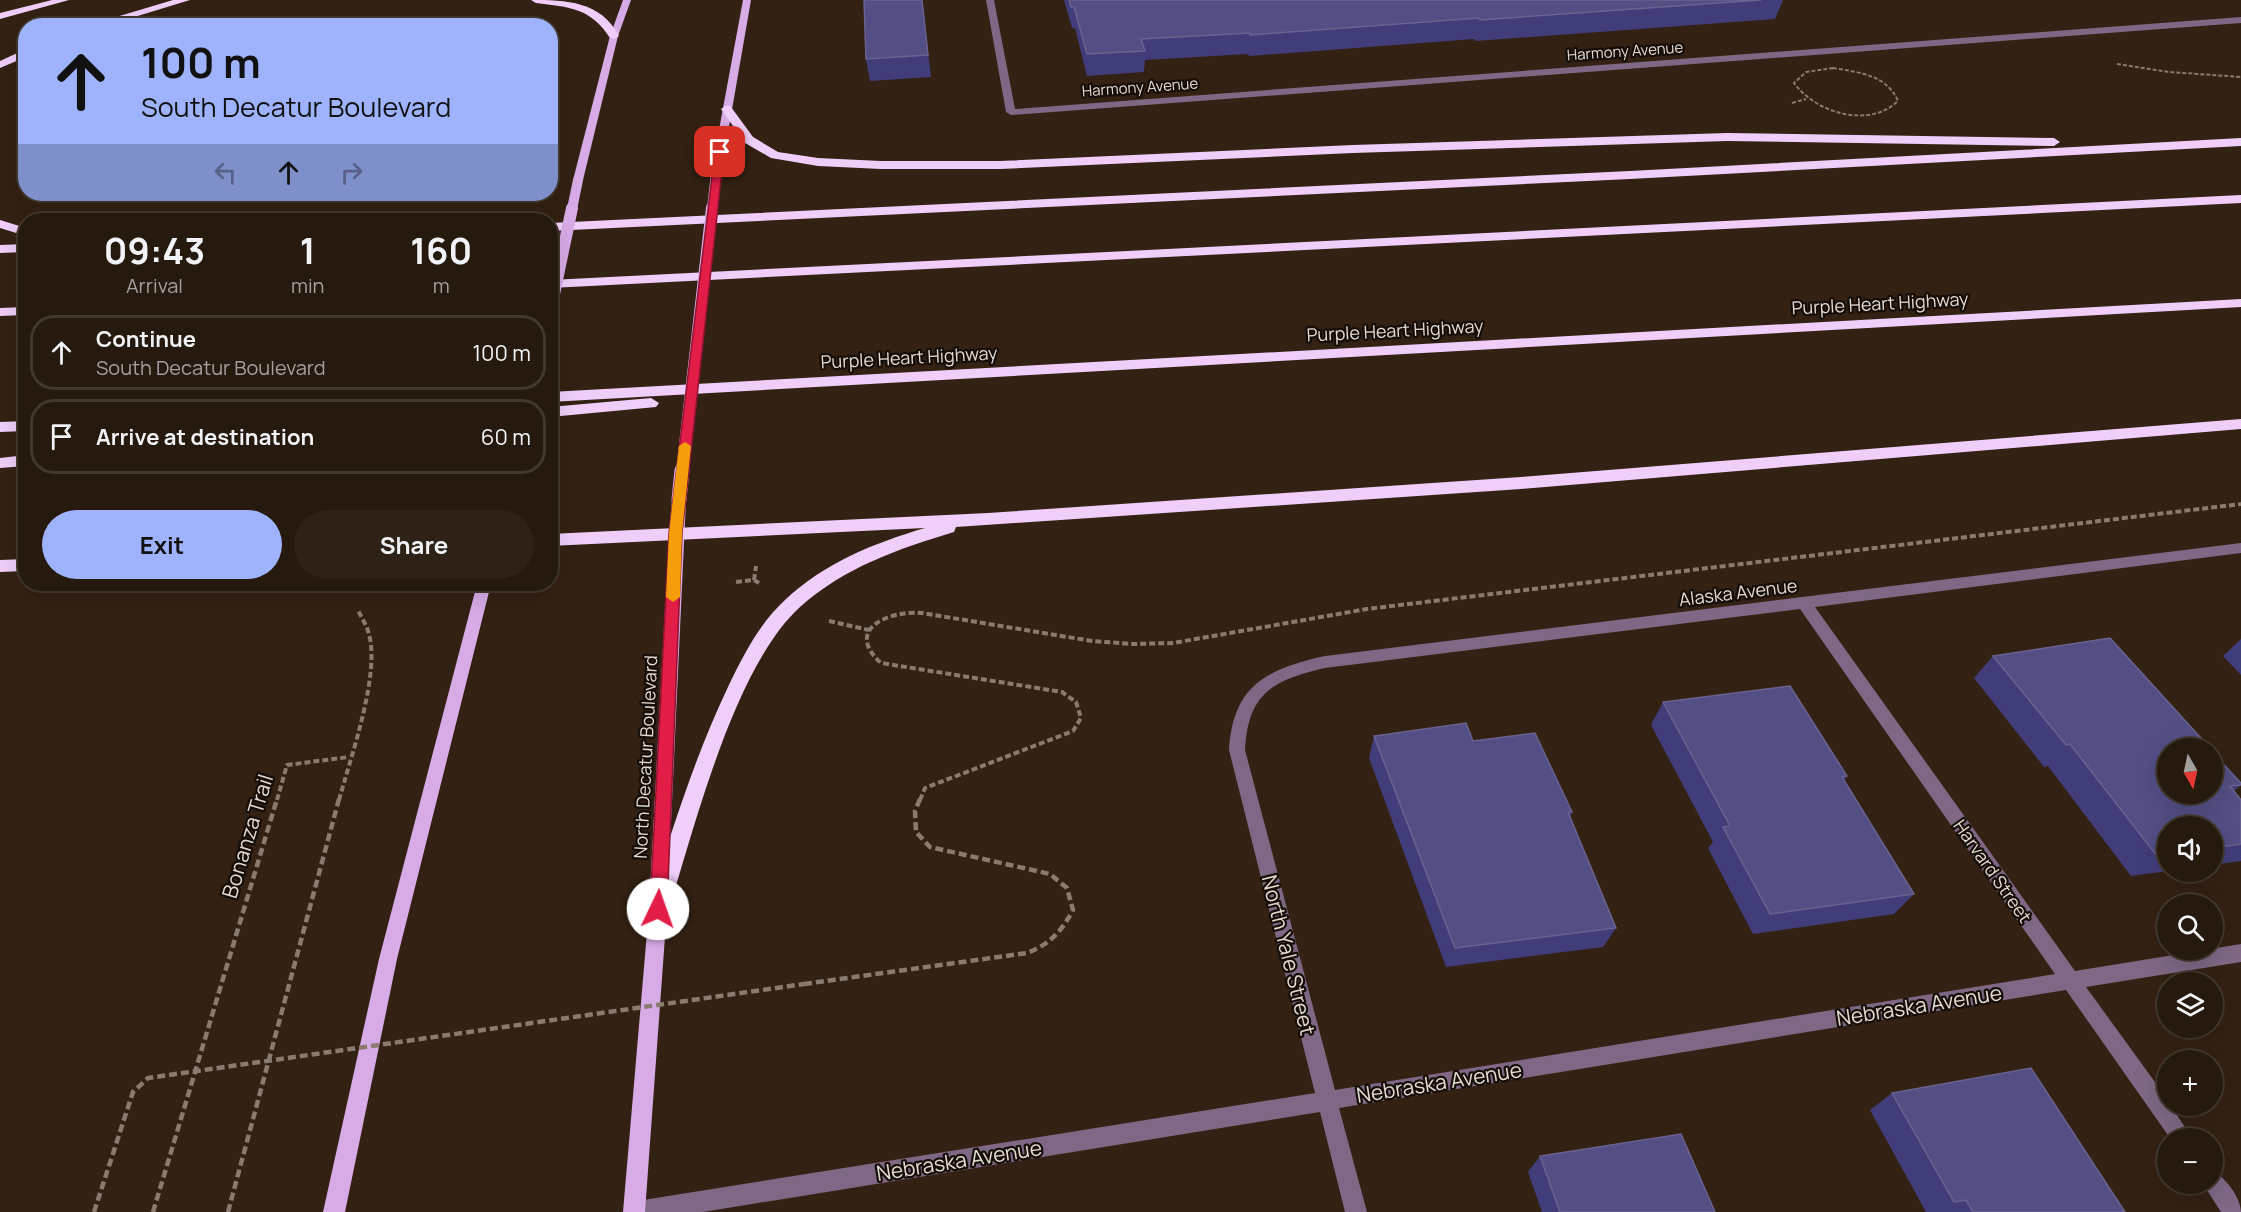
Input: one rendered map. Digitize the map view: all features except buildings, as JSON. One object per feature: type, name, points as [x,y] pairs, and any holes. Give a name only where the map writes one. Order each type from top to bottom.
[{"type":"highway","points":[[0,16],[64,0]]},
{"type":"highway","points":[[120,18],[185,0]]},
{"type":"highway","points":[[536,0],[572,5],[594,12],[609,23],[614,36]]},
{"type":"highway","points":[[0,64],[18,56]]},
{"type":"highway","points":[[727,109],[749,140],[764,151],[775,155],[818,162],[881,165],[1000,165],[1376,148],[1727,137],[2207,144]]},
{"type":"highway","points":[[558,227],[1663,174],[2241,142]]},
{"type":"highway","points":[[558,284],[2241,199]]},
{"type":"highway","points":[[0,224],[18,230]]},
{"type":"highway","points":[[0,249],[18,248]]},
{"type":"highway","name":"Purple Heart Highway","points":[[558,397],[2241,303]]},
{"type":"highway","points":[[0,312],[18,311]]},
{"type":"highway","points":[[558,411],[972,373]]},
{"type":"highway","points":[[558,540],[988,519],[1708,470],[2241,424]]},
{"type":"highway","points":[[0,427],[18,426]]},
{"type":"highway","points":[[0,463],[18,461]]},
{"type":"highway","points":[[658,909],[695,794],[731,700],[762,640],[778,619],[810,588],[846,566],[883,548],[914,537],[988,519]]},
{"type":"highway","points":[[0,566],[18,565]]},
{"type":"main road","points":[[558,274],[578,180],[614,36],[627,0]]},
{"type":"main road","name":"North Decatur Boulevard","points":[[636,1212],[658,909],[679,500],[716,173],[747,0]]},
{"type":"main road","points":[[334,1212],[388,959],[482,591]]},
{"type":"street","name":"Harmony Avenue","points":[[990,0],[1011,112],[2241,20]]},
{"type":"street","name":"Alaska Avenue","points":[[1250,698],[1263,685],[1282,674],[1325,662],[2241,549]]},
{"type":"street","name":"Harvard Street","points":[[1804,603],[2175,1128]]},
{"type":"street","name":"North Yale Street","points":[[1250,698],[1239,719],[1237,750],[1356,1212]]},
{"type":"street","name":"Nebraska Avenue","points":[[636,1212],[2241,953]]},
{"type":"street","points":[[2221,1194],[2234,1212]]},
{"type":"path","points":[[1819,69],[1849,71],[1879,80],[1890,87],[1898,101],[1894,108],[1873,115],[1837,112],[1806,99],[1798,92],[1794,83],[1797,77],[1819,69]]},
{"type":"path","points":[[754,580],[756,564]]},
{"type":"path","points":[[228,1212],[368,694],[371,657],[369,632],[358,610]]},
{"type":"path","points":[[819,619],[869,630]]},
{"type":"path","name":"Bonanza Trail","points":[[153,1212],[287,765],[349,758]]},
{"type":"path","points":[[94,1212],[133,1092],[148,1078],[804,984]]},
{"type":"slow traffic","points":[[673,597],[676,533],[685,446]]},
{"type":"route","points":[[658,909],[676,533],[720,152]]}]
